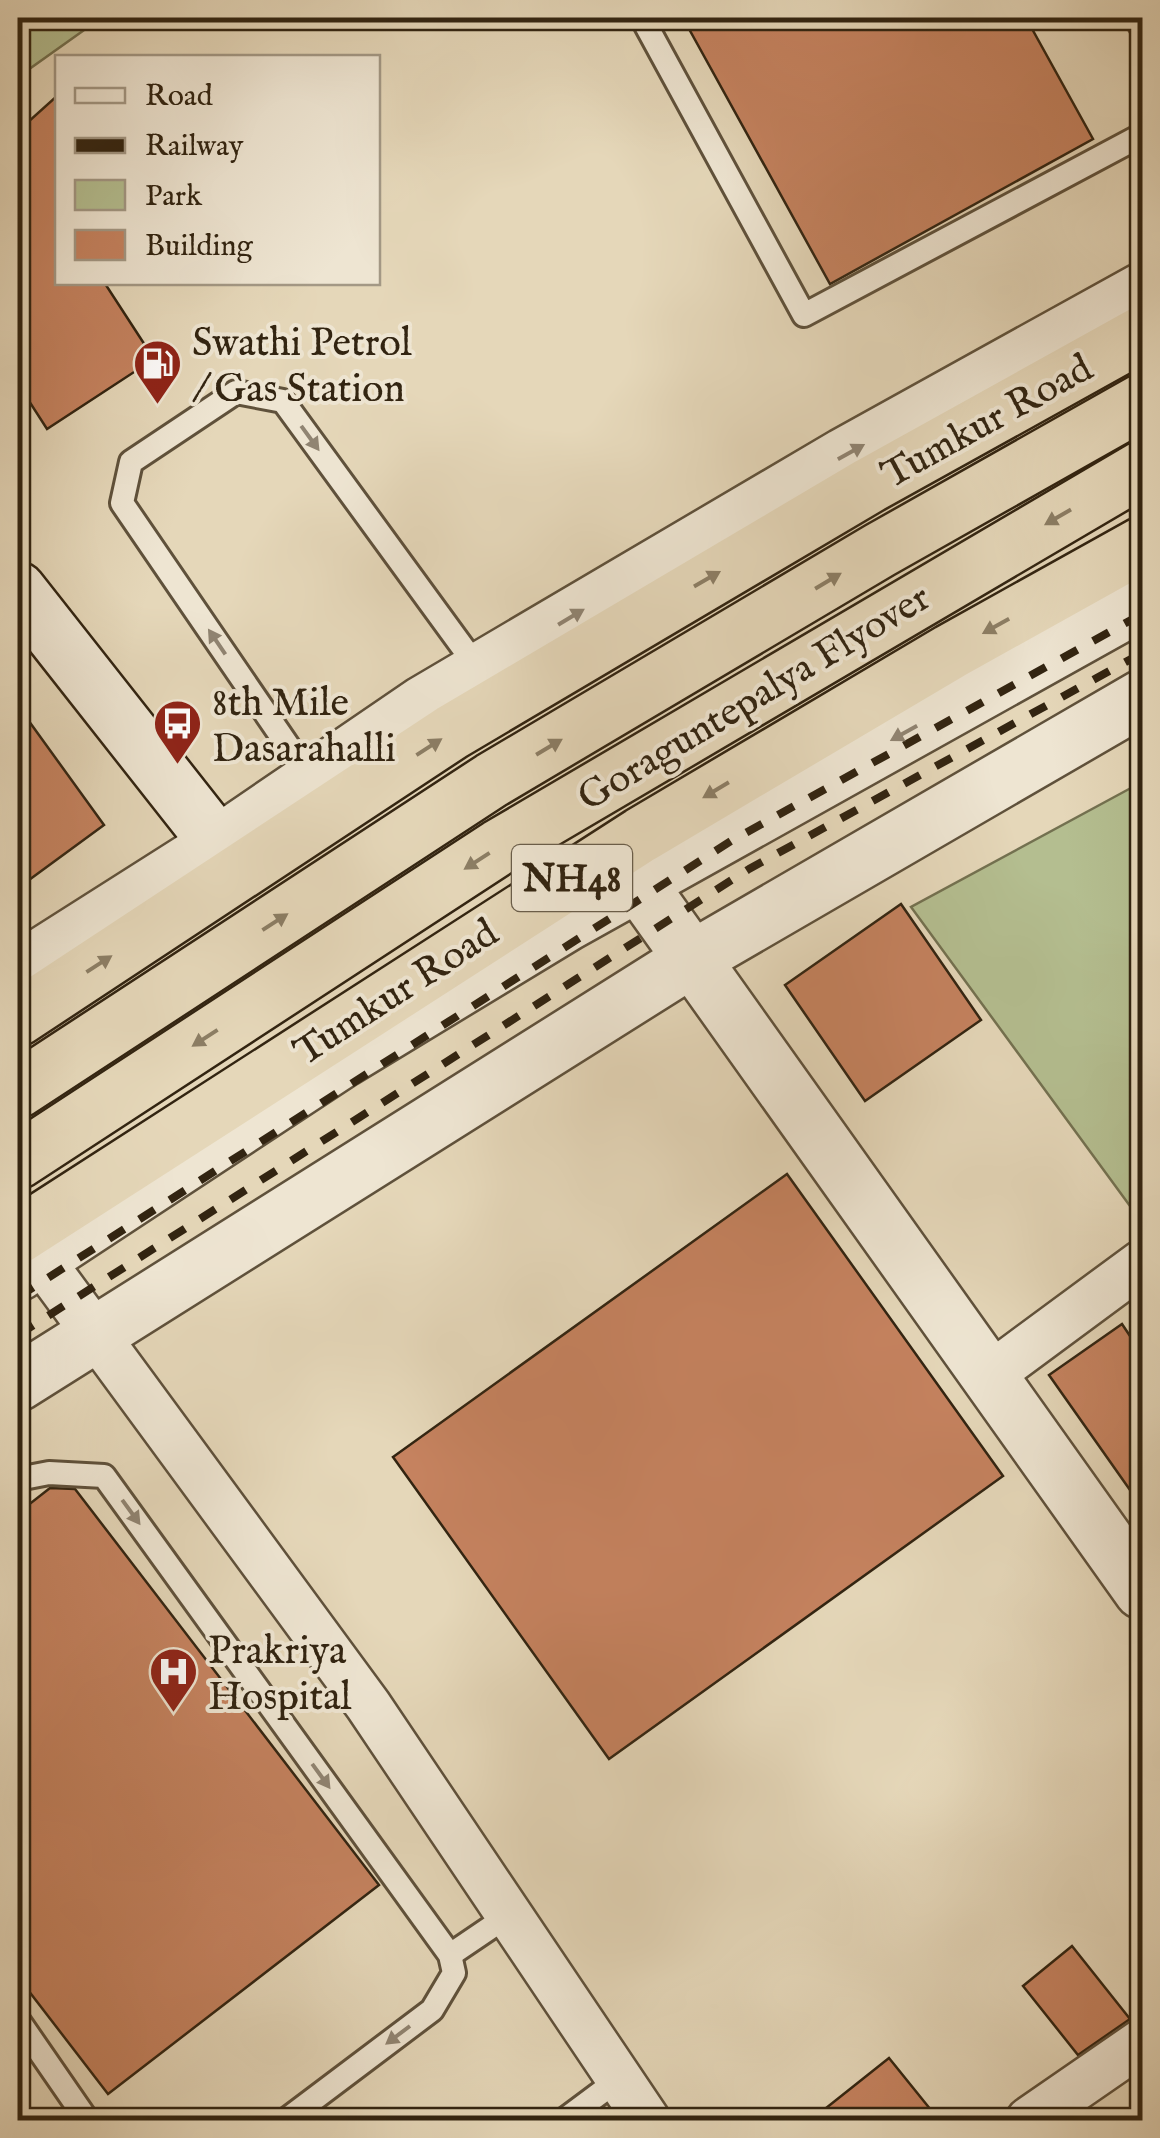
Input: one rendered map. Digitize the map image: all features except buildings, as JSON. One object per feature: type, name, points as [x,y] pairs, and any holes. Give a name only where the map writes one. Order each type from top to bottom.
[{"type":"highway","name":"Tumkur Road","points":[[18,1018],[452,732],[910,441],[1142,334]]},
{"type":"highway","name":"Goraguntepalya Flyover","points":[[18,1090],[492,780],[880,550],[1142,402]]},
{"type":"highway","name":"Goraguntepalya Flyover","points":[[18,1161],[498,847],[1142,469]]},
{"type":"highway","name":"Tumkur Road","points":[[24,1250],[641,835],[950,652],[1142,545]]},
{"type":"street","points":[[18,971],[480,671],[910,441],[1142,290]]},
{"type":"street","points":[[18,590],[218,844]]},
{"type":"street","points":[[647,2120],[368,1704],[94,1334],[24,1250],[638,883],[1142,602]]},
{"type":"street","points":[[18,1383],[692,959],[1142,698]]},
{"type":"street","points":[[638,883],[1142,1591]]},
{"type":"street","points":[[990,1376],[1142,1263]]},
{"type":"street","points":[[1030,2120],[1142,2042]]},
{"type":"lane","points":[[642,18],[804,316],[1142,135]]},
{"type":"lane","points":[[1136,18],[1142,28]]},
{"type":"lane","points":[[312,780],[122,503],[131,462],[236,392],[283,401],[480,671]]},
{"type":"lane","points":[[18,1479],[48,1472],[104,1476],[450,1955],[454,1973],[432,2010],[286,2120]]},
{"type":"lane","points":[[450,1955],[509,1915]]},
{"type":"lane","points":[[18,2020],[87,2120]]},
{"type":"lane","points":[[564,2120],[619,2079]]},
{"type":"green space","points":[[18,18],[101,18],[18,77]]},
{"type":"green space","points":[[1142,782],[1142,1197],[1130,1206],[911,907]]},
{"type":"railway","points":[[18,1297],[731,841],[1142,614]]},
{"type":"railway","points":[[18,1335],[749,869],[1142,653]]},
{"type":"place","name":"Swathi Petrol / Gas Station","points":[[157,406]]},
{"type":"place","name":"8th Mile Dasarahalli","points":[[177,766]]},
{"type":"place","name":"Prakriya Hospital","points":[[173,1714]]}]
